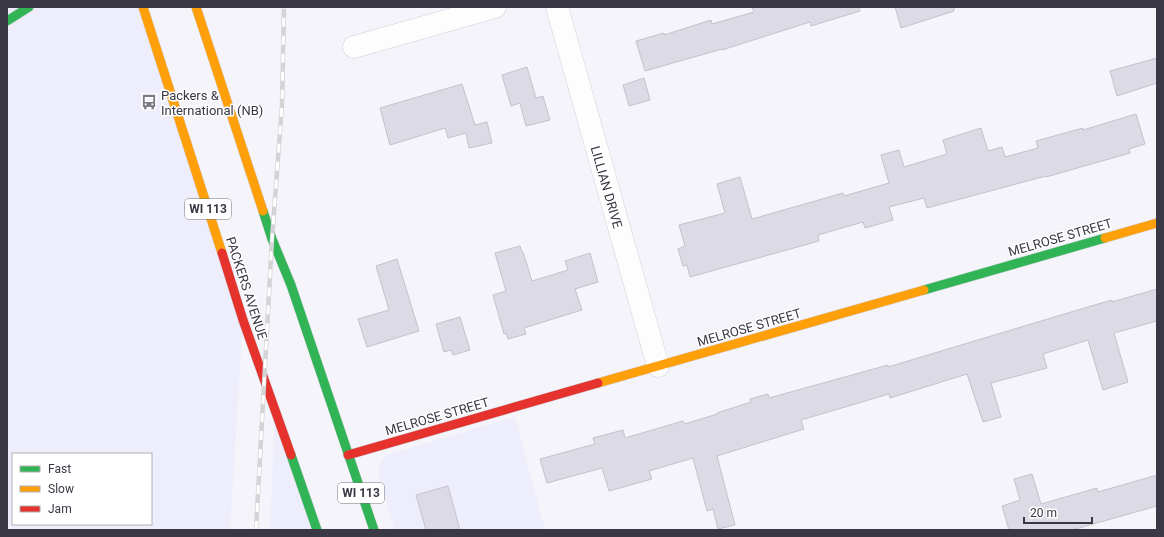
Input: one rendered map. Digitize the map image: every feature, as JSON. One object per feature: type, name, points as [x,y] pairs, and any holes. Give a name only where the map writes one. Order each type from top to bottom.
[{"type":"main road","points":[[7,21],[29,7]]},
{"type":"main road","name":"PACKERS AVENUE","points":[[143,7],[243,320],[317,530]]},
{"type":"main road","name":"WI 113","points":[[196,7],[272,239],[291,285],[374,530]]},
{"type":"main road","name":"MELROSE STREET","points":[[348,455],[1157,223]]},
{"type":"street","points":[[354,47],[495,7]]},
{"type":"street","name":"LILLIAN DRIVE","points":[[557,7],[658,366]]},
{"type":"shaded area","points":[[7,7],[143,7],[243,320],[230,530],[7,530]]},
{"type":"shaded area","points":[[275,411],[317,530],[270,530]]},
{"type":"shaded area","points":[[515,417],[545,530],[395,530],[378,475],[378,467],[386,455]]},
{"type":"building","points":[[752,7],[859,7],[860,11],[811,26],[810,22],[722,50],[645,71],[636,41],[664,33],[664,35],[711,20],[712,24],[754,12]]},
{"type":"building","points":[[895,7],[954,7],[954,11],[901,28]]},
{"type":"building","points":[[1157,58],[1157,83],[1117,96],[1110,71]]},
{"type":"building","points":[[527,67],[536,98],[543,96],[550,120],[526,126],[520,103],[511,106],[502,75]]},
{"type":"building","points":[[644,78],[650,100],[629,106],[623,85]]},
{"type":"building","points":[[462,84],[475,125],[487,122],[492,143],[469,148],[466,133],[448,138],[445,128],[390,145],[380,108]]},
{"type":"building","points":[[1136,114],[1145,144],[1129,149],[1130,153],[927,208],[924,198],[889,207],[893,220],[865,228],[863,222],[818,235],[819,241],[690,277],[687,265],[683,266],[678,249],[685,246],[679,225],[725,213],[717,184],[740,177],[752,219],[843,193],[844,196],[889,183],[881,155],[899,150],[904,167],[947,154],[943,140],[981,128],[988,151],[1002,147],[1005,157],[1038,148],[1036,141],[1083,128],[1083,130]]},
{"type":"building","points":[[520,246],[532,281],[568,270],[565,261],[590,253],[598,282],[575,289],[582,310],[524,328],[526,334],[508,339],[506,333],[504,334],[493,295],[506,291],[495,253]]},
{"type":"building","points":[[397,259],[419,331],[367,347],[358,319],[389,310],[376,266]]},
{"type":"building","points":[[1157,289],[1157,321],[1114,333],[1128,382],[1103,390],[1088,340],[1043,354],[1047,368],[991,383],[1001,417],[983,422],[967,374],[890,398],[889,394],[801,420],[804,429],[717,456],[735,525],[718,529],[713,509],[707,511],[693,458],[649,471],[652,479],[609,491],[602,468],[547,483],[540,459],[595,444],[593,438],[623,430],[625,438],[683,421],[685,424],[751,402],[750,399],[768,394],[769,398],[888,365],[888,367],[1091,306],[1112,300],[1112,302]]},
{"type":"building","points":[[460,317],[470,350],[453,355],[451,350],[444,352],[436,324]]},
{"type":"building","points":[[1032,474],[1041,504],[1097,488],[1098,492],[1157,475],[1157,506],[1072,530],[1009,530],[1002,506],[1020,500],[1014,479]]},
{"type":"building","points":[[448,486],[460,530],[426,530],[416,495]]},
{"type":"railway","points":[[256,530],[272,239],[282,105],[284,7]]},
{"type":"traffic: fast","points":[[7,21],[29,7]]},
{"type":"traffic: fast","points":[[263,211],[272,239],[291,285],[374,530]]},
{"type":"traffic: fast","points":[[924,290],[1105,238]]},
{"type":"traffic: fast","points":[[291,455],[317,530]]},
{"type":"traffic: slow","points":[[143,7],[222,253]]},
{"type":"traffic: slow","points":[[196,7],[263,211]]},
{"type":"traffic: slow","points":[[1105,238],[1157,223]]},
{"type":"traffic: slow","points":[[598,383],[924,290]]},
{"type":"traffic: jam","points":[[222,253],[243,320],[291,455]]},
{"type":"traffic: jam","points":[[348,455],[598,383]]},
{"type":"place","name":"Packers & International (NB)","points":[[149,102]]}]
